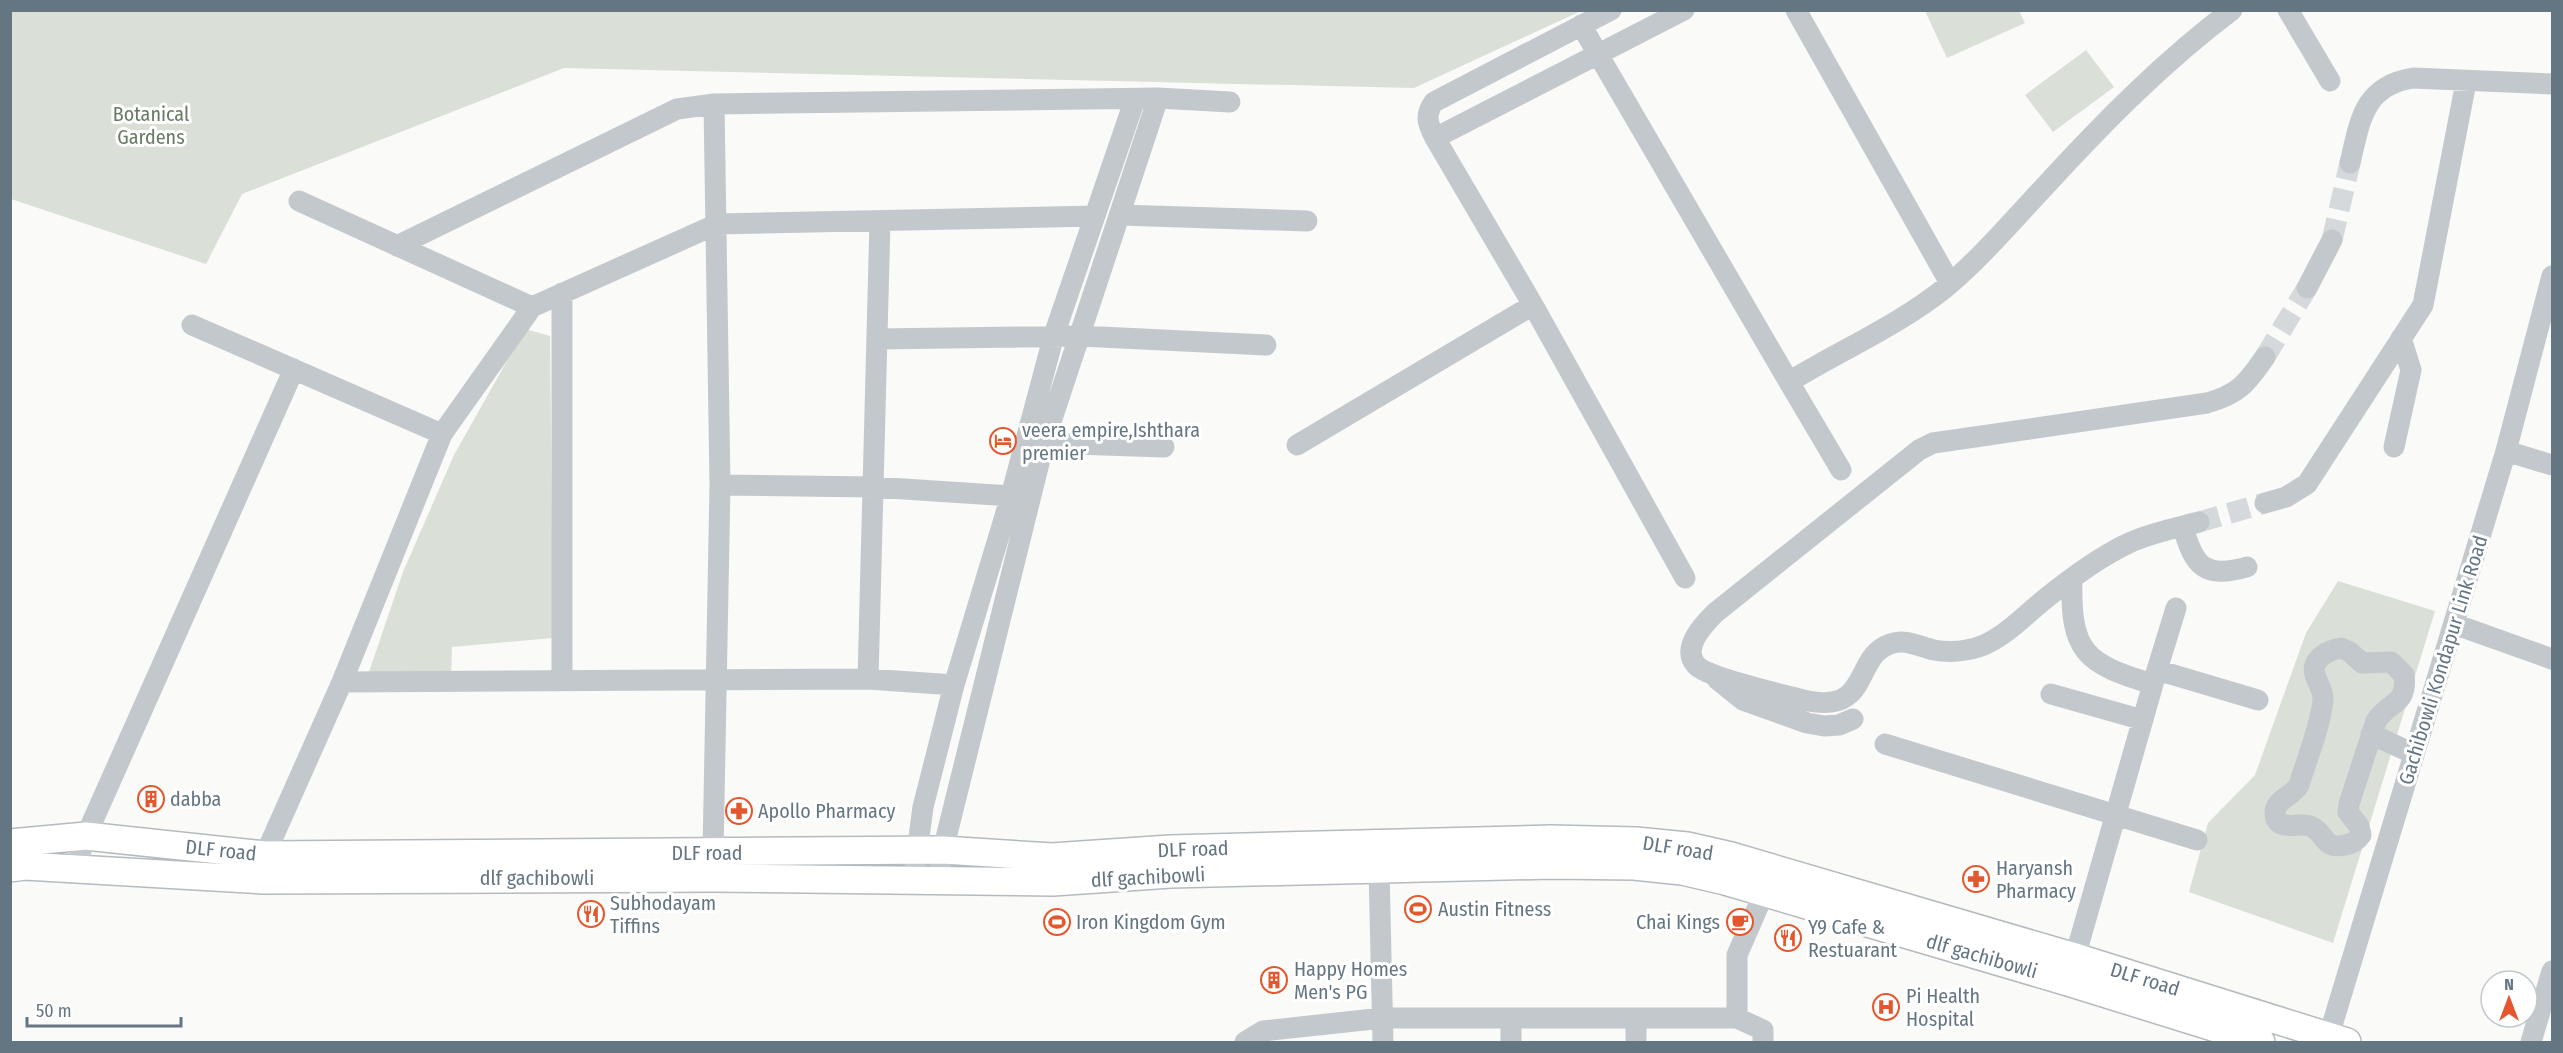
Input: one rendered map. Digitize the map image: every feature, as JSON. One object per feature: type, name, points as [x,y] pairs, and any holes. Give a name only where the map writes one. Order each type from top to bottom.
[{"type":"main road","name":"DLF road","points":[[10,843],[86,836],[265,855],[930,850],[1052,857],[1170,849],[1551,839],[1636,841],[1687,846],[1731,856],[2075,957],[2334,1041]]},
{"type":"main road","name":"dlf gachibowli","points":[[10,868],[25,866],[264,880],[713,878],[1053,882],[1171,874],[1552,865],[1634,866],[1682,871],[1764,893],[2068,982],[2261,1042]]},
{"type":"street","points":[[1611,10],[1434,102],[1429,109],[1427,123],[1533,304],[1685,578]]},
{"type":"street","points":[[1435,138],[1684,10]]},
{"type":"street","points":[[1796,10],[1950,283]]},
{"type":"street","points":[[1789,382],[1904,315],[1950,283],[1980,256],[2067,162],[2175,56],[2232,10]]},
{"type":"street","points":[[2288,10],[2330,81]]},
{"type":"street","points":[[1581,25],[1841,470]]},
{"type":"street","points":[[2350,163],[2360,120],[2369,102],[2381,89],[2396,81],[2413,78],[2553,84]]},
{"type":"street","points":[[2265,503],[2286,497],[2307,484],[2423,305],[2466,82]]},
{"type":"street","points":[[925,882],[930,850],[1044,443],[1158,98]]},
{"type":"street","points":[[397,246],[677,108],[714,104],[1158,98],[1230,102]]},
{"type":"street","points":[[930,850],[923,807],[954,685],[1011,496],[1053,335],[1135,99]]},
{"type":"street","points":[[713,853],[720,485],[714,104]]},
{"type":"street","points":[[299,201],[532,307]]},
{"type":"street","points":[[1120,215],[1307,221]]},
{"type":"street","points":[[265,855],[342,682],[442,434],[532,307],[717,224],[1095,216]]},
{"type":"street","points":[[868,679],[880,221]]},
{"type":"street","points":[[2307,288],[2332,240]]},
{"type":"street","name":"Gachibowli Kondapur Link Road","points":[[2334,1041],[2414,754],[2506,451],[2553,276]]},
{"type":"street","points":[[562,293],[562,681]]},
{"type":"street","points":[[1297,444],[1533,304]]},
{"type":"street","points":[[192,325],[442,434]]},
{"type":"street","points":[[877,339],[1053,335],[1266,345]]},
{"type":"street","points":[[2394,447],[2411,370],[2401,338]]},
{"type":"street","points":[[1852,719],[1839,725],[1824,726],[1770,712],[1743,700],[1712,674],[1695,664],[1692,656],[1696,633],[1704,623],[1919,450],[1933,444],[1954,440],[2207,403],[2234,394],[2246,384],[2265,357]]},
{"type":"street","points":[[75,870],[86,836],[294,369]]},
{"type":"street","points":[[1044,443],[1164,447]]},
{"type":"street","points":[[2506,451],[2553,465]]},
{"type":"street","points":[[720,485],[873,487],[1011,496]]},
{"type":"street","points":[[1712,674],[1808,701],[1822,704],[1834,702],[1854,691],[1875,657],[1890,644],[1904,642],[1947,651],[1964,651],[1981,646],[2013,627],[2072,579],[2131,542],[2191,524],[2192,556],[2198,565],[2214,572],[2247,567]]},
{"type":"street","points":[[2072,579],[2072,621],[2082,646],[2089,655],[2112,670],[2258,700]]},
{"type":"street","points":[[2075,957],[2176,608]]},
{"type":"street","points":[[2454,624],[2553,658]]},
{"type":"street","points":[[2344,648],[2362,663],[2391,662],[2404,675],[2404,694],[2400,700],[2382,712],[2371,734],[2348,806],[2348,812],[2361,829],[2358,839],[2350,844],[2332,846],[2312,827],[2289,826],[2278,821],[2277,806],[2299,785],[2322,710],[2323,696],[2315,674],[2316,664],[2330,650],[2344,648]]},
{"type":"street","points":[[342,682],[868,679],[954,685]]},
{"type":"street","points":[[2051,694],[2143,720]]},
{"type":"street","points":[[2371,734],[2414,754]]},
{"type":"street","points":[[1885,744],[2197,840]]},
{"type":"street","points":[[1379,869],[1383,1042]]},
{"type":"street","points":[[1737,1018],[1737,955],[1764,893]]},
{"type":"street","points":[[2531,1042],[2553,971]]},
{"type":"street","points":[[1245,1042],[1263,1031],[1383,1018],[1737,1018],[1762,1030],[1763,1042]]},
{"type":"street","points":[[1511,1018],[1511,1042]]},
{"type":"street","points":[[1636,1018],[1636,1042]]},
{"type":"green space","name":"Botanical Gardens","points":[[11,10],[1581,11],[1414,88],[564,68],[242,194],[206,264],[11,199]]},
{"type":"green space","points":[[1925,11],[2019,11],[2025,23],[1947,58]]},
{"type":"green space","points":[[2086,50],[2114,87],[2053,132],[2025,95]]},
{"type":"green space","points":[[525,329],[550,336],[553,638],[452,647],[451,678],[368,675],[403,572],[454,455]]},
{"type":"green space","points":[[2338,581],[2435,611],[2333,943],[2189,892],[2208,823],[2255,775],[2306,633]]},
{"type":"tunnel","points":[[2332,240],[2350,163]]},
{"type":"tunnel","points":[[2265,357],[2307,288]]},
{"type":"tunnel","points":[[2199,522],[2265,503]]},
{"type":"place","name":"veera empire,Ishthara premier","points":[[1003,441]]},
{"type":"place","name":"dabba","points":[[151,799]]},
{"type":"place","name":"Apollo Pharmacy","points":[[739,811]]},
{"type":"place","name":"Haryansh Pharmacy","points":[[1976,879]]},
{"type":"place","name":"Austin Fitness","points":[[1418,909]]},
{"type":"place","name":"Subhodayam Tiffins","points":[[591,914]]},
{"type":"place","name":"Iron Kingdom Gym","points":[[1057,922]]},
{"type":"place","name":"Chai Kings","points":[[1740,922]]},
{"type":"place","name":"Y9 Cafe & Restuarant","points":[[1788,938]]},
{"type":"place","name":"Happy Homes Men's PG","points":[[1274,980]]},
{"type":"place","name":"Pi Health Hospital","points":[[1886,1007]]}]
